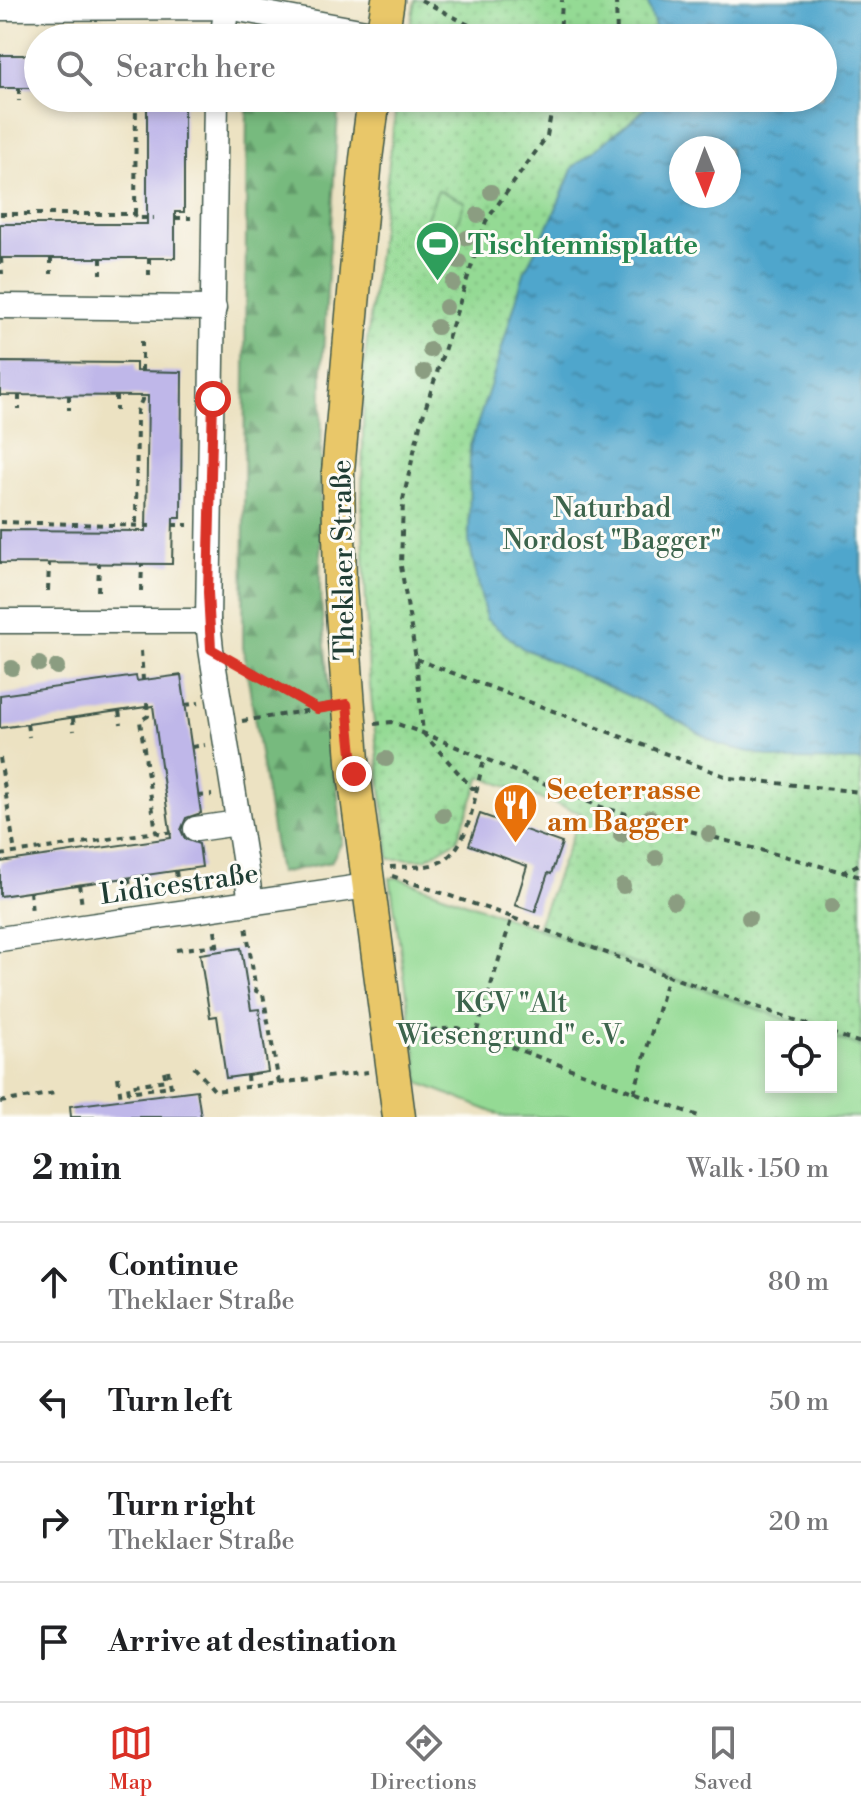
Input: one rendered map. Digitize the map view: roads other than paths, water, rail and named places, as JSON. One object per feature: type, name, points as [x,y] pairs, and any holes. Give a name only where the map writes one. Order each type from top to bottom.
[{"type":"main road","points":[[384,24],[388,0]]},
{"type":"main road","name":"Theklaer Straße","points":[[372,112],[338,472],[338,713],[367,886],[399,1117]]},
{"type":"street","points":[[0,8],[227,4],[321,24]]},
{"type":"street","points":[[224,24],[227,4]]},
{"type":"street","points":[[216,112],[208,621],[247,903]]},
{"type":"street","points":[[0,306],[214,308]]},
{"type":"street","points":[[0,621],[208,621]]},
{"type":"street","points":[[185,830],[238,823]]},
{"type":"street","name":"Lidicestraße","points":[[0,939],[367,886]]},
{"type":"water","points":[[647,0],[861,0],[861,761],[784,760],[720,745],[649,705],[522,648],[486,619],[469,542],[470,446],[525,270],[553,216],[573,167],[641,112],[837,112],[837,24],[654,24]]},
{"type":"place","name":"Tischtennisplatte","points":[[437,283]]},
{"type":"place","name":"Seeterrasse am Bagger","points":[[516,844]]},
{"type":"park label","name":"Naturbad Nordost \"Bagger\"","points":[[612,523]]},
{"type":"park label","name":"KGV \"Alt Wiesengrund\" e.V.","points":[[511,1018]]}]
